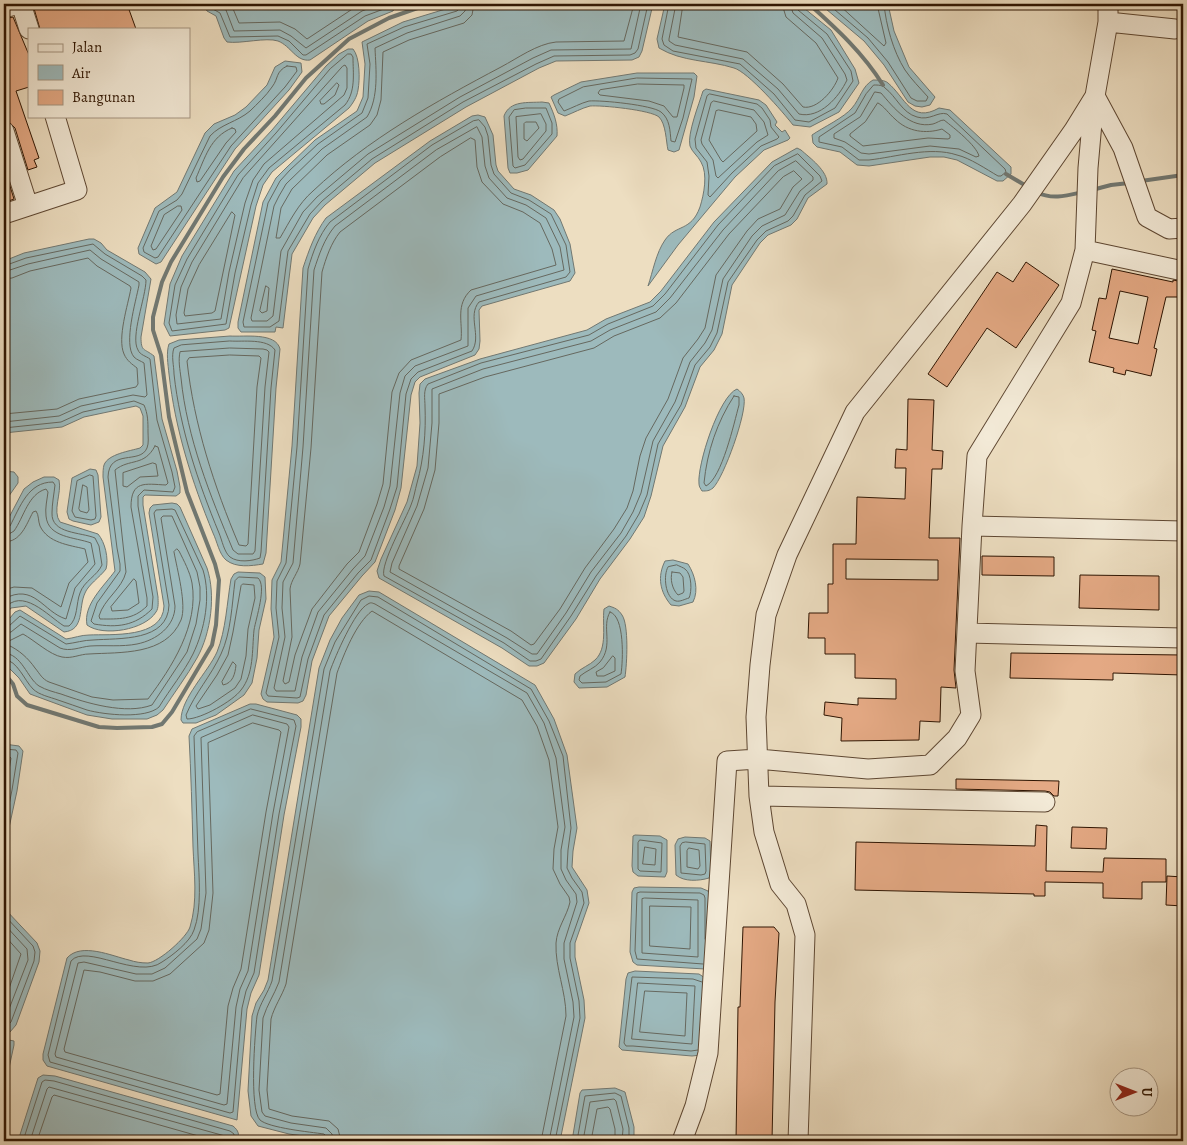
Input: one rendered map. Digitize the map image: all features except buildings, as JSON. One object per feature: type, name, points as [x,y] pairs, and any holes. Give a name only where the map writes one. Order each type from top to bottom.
[{"type":"street","points":[[4,8],[20,4],[29,28]]},
{"type":"street","points":[[682,1141],[695,1106],[708,1053],[727,761],[758,758],[868,769],[930,764],[957,738],[971,715],[965,671],[977,456],[1071,303],[1086,243],[1088,168],[1095,96],[1108,13],[1175,29]]},
{"type":"street","points":[[1095,96],[1123,148],[1147,217],[1169,229],[1183,228]]},
{"type":"street","points":[[798,1141],[805,935],[796,904],[780,884],[764,832],[759,796],[756,716],[766,615],[787,554],[855,412],[1022,204],[1074,130],[1095,96]]},
{"type":"street","points":[[4,214],[77,190],[56,118]]},
{"type":"street","points":[[4,132],[28,206]]},
{"type":"street","points":[[1086,243],[1183,271]]},
{"type":"street","points":[[972,526],[1183,532]]},
{"type":"street","points":[[967,633],[1183,638]]},
{"type":"street","points":[[759,796],[1045,802]]},
{"type":"water","points":[[203,4],[397,4],[393,11],[368,21],[310,60],[305,60],[278,41],[227,42],[216,16],[207,11]]},
{"type":"water","points":[[462,4],[653,4],[639,57],[632,60],[556,61],[539,68],[466,107],[375,163],[325,205],[313,218],[292,254],[283,328],[276,327],[275,332],[241,332],[238,328],[238,322],[263,202],[276,178],[287,167],[315,140],[357,111],[363,97],[365,64],[362,42],[403,22]]},
{"type":"water","points":[[665,4],[799,4],[831,30],[855,69],[859,83],[839,112],[810,127],[793,125],[765,93],[740,71],[725,65],[677,56],[659,48],[657,39]]},
{"type":"water","points":[[820,4],[888,4],[894,31],[909,67],[935,97],[930,105],[922,107],[908,102],[884,65],[864,41]]},
{"type":"water","points":[[348,49],[353,49],[359,69],[356,97],[349,108],[272,172],[263,185],[256,206],[229,328],[170,336],[164,324],[170,284],[182,256],[234,171],[272,130],[326,66],[339,54]]},
{"type":"water","points":[[285,61],[301,63],[302,72],[289,90],[235,149],[161,262],[156,264],[139,254],[138,248],[155,208],[177,192],[205,133],[214,124],[235,115],[246,107],[267,85],[275,67]]},
{"type":"water","points":[[637,73],[694,73],[697,76],[694,97],[679,150],[674,152],[668,150],[663,124],[659,117],[654,114],[626,108],[590,106],[565,116],[558,113],[551,97],[581,82]]},
{"type":"water","points":[[873,80],[887,82],[909,107],[915,111],[922,113],[939,108],[950,110],[1011,167],[1011,174],[1003,181],[997,181],[957,160],[944,157],[930,157],[869,166],[857,165],[840,152],[817,147],[813,143],[812,135],[849,111],[866,86]]},
{"type":"water","points":[[706,89],[759,100],[766,105],[777,122],[775,125],[782,132],[785,130],[790,138],[764,150],[735,177],[678,245],[648,286],[657,256],[665,240],[669,235],[688,224],[700,207],[705,178],[701,162],[691,148],[690,141],[696,111],[703,91]]},
{"type":"water","points":[[520,103],[549,103],[551,107],[556,123],[557,136],[528,170],[510,173],[504,116],[510,107]]},
{"type":"water","points":[[472,116],[485,117],[493,135],[498,171],[514,189],[531,195],[554,210],[560,219],[570,244],[575,273],[570,281],[482,306],[479,310],[479,349],[475,355],[420,377],[415,382],[411,395],[401,488],[395,510],[375,562],[329,616],[312,661],[306,695],[303,701],[298,703],[267,702],[261,694],[274,637],[271,609],[272,580],[281,562],[292,446],[303,268],[315,236],[326,218],[430,141]]},
{"type":"water","points":[[797,148],[818,165],[825,174],[827,184],[808,198],[797,219],[791,225],[768,235],[760,243],[732,285],[722,334],[714,350],[700,367],[685,407],[663,446],[644,517],[600,579],[576,619],[544,663],[537,666],[529,666],[502,648],[379,578],[377,571],[381,559],[407,502],[417,466],[420,384],[425,379],[480,359],[587,330],[606,319],[650,302],[661,291],[714,222],[772,162]]},
{"type":"water","points":[[94,239],[101,243],[107,250],[145,272],[151,279],[141,342],[144,349],[154,356],[162,419],[180,487],[180,493],[176,496],[145,495],[143,497],[158,597],[157,610],[151,618],[143,623],[123,630],[113,631],[94,629],[87,625],[88,610],[91,603],[115,571],[103,468],[106,461],[110,458],[140,448],[143,445],[143,416],[140,408],[136,406],[84,417],[62,427],[4,433],[4,261],[24,253]]},
{"type":"water","points":[[259,336],[272,340],[280,349],[266,553],[263,564],[244,566],[230,563],[220,551],[198,494],[185,455],[175,415],[167,355],[169,344],[179,340]]},
{"type":"water","points":[[737,389],[744,397],[744,406],[734,444],[718,482],[712,489],[702,491],[699,485],[699,475],[705,447],[723,404],[730,394]]},
{"type":"water","points":[[90,469],[96,470],[98,475],[101,517],[99,522],[91,525],[69,519],[67,512],[72,478]]},
{"type":"water","points":[[4,471],[14,472],[18,477],[18,483],[4,503]]},
{"type":"water","points":[[44,477],[54,477],[59,480],[57,513],[60,522],[98,534],[103,541],[107,556],[106,569],[85,593],[78,623],[71,630],[64,632],[26,606],[11,608],[4,617],[4,527],[24,489]]},
{"type":"water","points":[[172,503],[180,507],[207,568],[211,590],[211,614],[206,637],[197,658],[163,710],[147,719],[112,719],[87,715],[30,694],[19,678],[4,663],[4,625],[15,612],[20,610],[66,639],[86,635],[134,632],[155,624],[161,617],[164,606],[149,513],[153,505]]},
{"type":"water","points":[[673,560],[688,564],[690,568],[696,588],[693,602],[679,606],[671,605],[664,595],[660,579],[661,573],[665,561]]},
{"type":"water","points":[[238,572],[260,573],[265,577],[266,599],[259,630],[257,658],[252,683],[244,695],[216,715],[196,723],[183,723],[181,720],[185,703],[217,652],[224,625],[231,579]]},
{"type":"water","points":[[369,591],[379,592],[535,685],[554,719],[567,755],[577,828],[572,867],[587,890],[589,903],[575,943],[575,957],[584,1000],[585,1018],[560,1141],[339,1141],[289,1134],[258,1126],[251,1116],[248,1091],[252,1016],[256,1003],[268,980],[319,668],[330,640],[342,618],[359,595]]},
{"type":"water","points":[[609,606],[619,611],[626,627],[625,677],[607,687],[579,688],[574,682],[575,674],[593,662],[602,649],[604,609]]},
{"type":"water","points":[[250,704],[297,715],[301,719],[301,727],[284,815],[259,975],[251,993],[247,1009],[237,1120],[47,1066],[43,1060],[43,1054],[67,958],[73,953],[88,951],[106,953],[136,962],[153,962],[178,943],[188,931],[194,907],[195,887],[189,736],[192,729]]},
{"type":"water","points":[[4,744],[19,746],[23,751],[17,791],[7,837],[4,842]]},
{"type":"water","points":[[633,836],[660,836],[667,840],[667,872],[665,877],[638,876],[633,872]]},
{"type":"water","points":[[685,837],[705,838],[710,841],[711,873],[709,878],[692,880],[683,879],[676,875],[675,845],[678,839]]},
{"type":"water","points":[[634,888],[701,888],[708,891],[710,896],[705,969],[637,965],[633,962],[630,952],[632,892]]},
{"type":"water","points":[[4,908],[37,943],[40,951],[39,962],[16,1025],[10,1032],[4,1035]]},
{"type":"water","points":[[635,971],[699,974],[708,980],[701,1055],[692,1056],[622,1050],[619,1047],[626,979],[628,973]]},
{"type":"water","points":[[14,1041],[14,1045],[4,1091],[4,1042]]},
{"type":"water","points":[[43,1075],[55,1076],[233,1126],[238,1133],[238,1141],[18,1141],[38,1078]]},
{"type":"water","points":[[615,1088],[625,1092],[634,1127],[634,1141],[572,1141],[582,1090]]},
{"type":"waterway","points":[[4,673],[13,684],[17,696],[27,705],[99,727],[152,727],[162,724],[172,712],[212,645],[216,625],[219,580],[215,564],[187,492],[169,417],[161,355],[153,330],[153,317],[162,282],[171,262],[223,177],[244,149],[275,116],[306,78],[349,39],[389,18],[429,4]]},
{"type":"waterway","points":[[809,4],[858,52],[883,85]]},
{"type":"waterway","points":[[1006,174],[1028,187]]},
{"type":"waterway","points":[[1141,181],[1183,175]]},
{"type":"waterway","points":[[1092,190],[1129,183]]},
{"type":"waterway","points":[[1036,192],[1053,197],[1083,192]]}]
